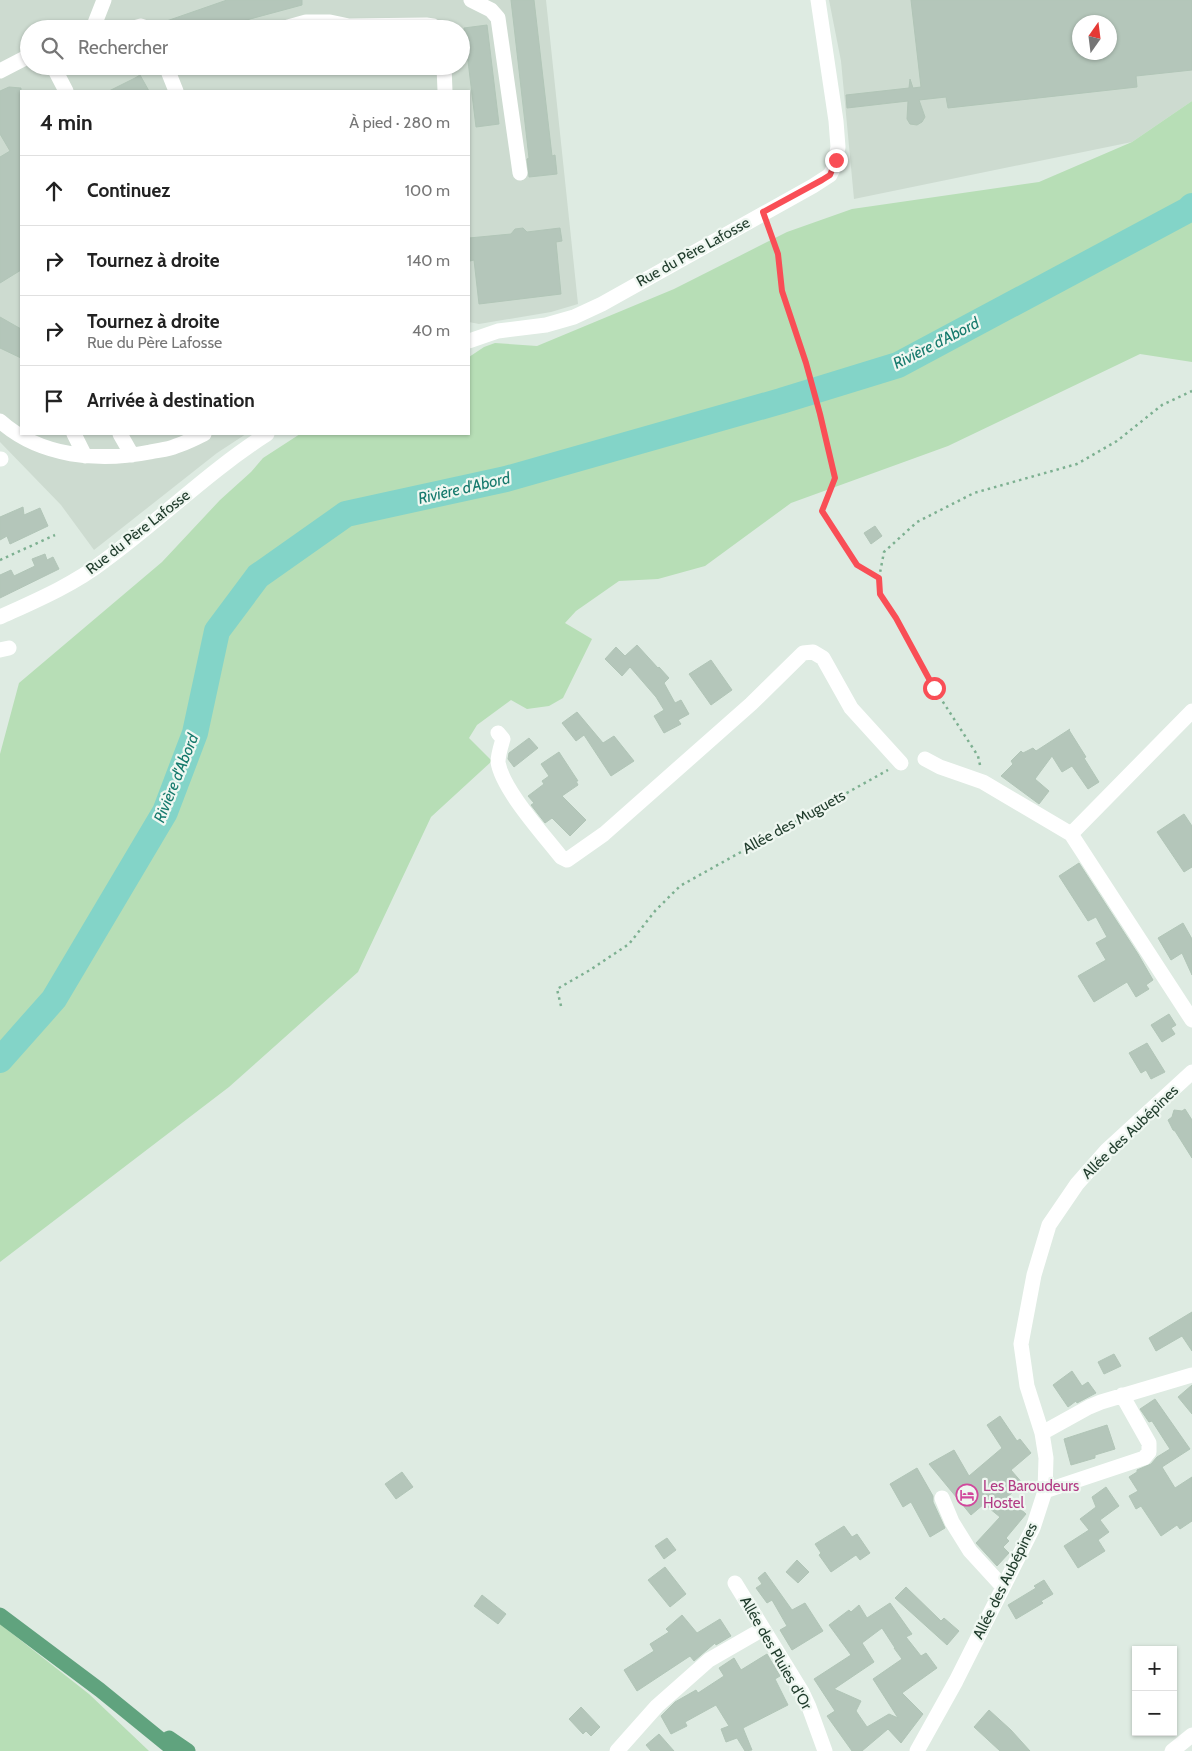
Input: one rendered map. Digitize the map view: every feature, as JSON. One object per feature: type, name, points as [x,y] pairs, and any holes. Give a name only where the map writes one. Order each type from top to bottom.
[{"type":"main road","points":[[0,1615],[100,1690],[176,1751]]},
{"type":"main road","points":[[100,1690],[165,1751]]},
{"type":"main road","points":[[100,1690],[188,1751]]},
{"type":"street","points":[[96,20],[104,0]]},
{"type":"street","points":[[471,0],[491,10],[498,18],[520,173]]},
{"type":"street","name":"Rue du Père Lafosse","points":[[470,330],[498,331],[546,325],[574,317],[602,304],[830,175],[834,167],[838,147],[836,121],[818,0]]},
{"type":"street","points":[[0,71],[20,61]]},
{"type":"street","points":[[58,75],[65,90]]},
{"type":"street","points":[[170,75],[176,90]]},
{"type":"street","points":[[444,75],[445,90]]},
{"type":"street","name":"Rue du Père Lafosse","points":[[470,341],[498,331]]},
{"type":"street","points":[[0,421],[9,430],[36,444],[63,453],[85,456],[132,455],[175,447],[202,435]]},
{"type":"street","points":[[74,435],[85,456]]},
{"type":"street","points":[[121,435],[132,455]]},
{"type":"street","name":"Rue du Père Lafosse","points":[[0,617],[70,583],[104,562],[221,466],[266,435]]},
{"type":"street","points":[[498,733],[503,739],[498,764],[508,789],[561,857],[567,860],[604,834],[751,704],[803,653],[813,652],[823,658],[851,708],[901,763]]},
{"type":"street","points":[[1071,834],[1192,711]]},
{"type":"street","points":[[925,760],[983,782],[1071,834],[1192,1020]]},
{"type":"street","name":"Allée des Aubépines","points":[[917,1751],[956,1681],[1033,1528],[1045,1491],[1046,1458],[1042,1433],[1027,1386],[1022,1344],[1034,1275],[1049,1225],[1076,1184],[1107,1150],[1192,1072]]},
{"type":"street","points":[[1042,1433],[1088,1407],[1192,1375]]},
{"type":"street","points":[[1045,1491],[1144,1458],[1149,1452],[1149,1443],[1122,1395]]},
{"type":"street","points":[[942,1498],[952,1522],[970,1551],[1003,1587]]},
{"type":"street","name":"Allée des Pluies d'Or","points":[[735,1583],[802,1692],[826,1751]]},
{"type":"street","points":[[617,1751],[657,1706],[709,1660],[762,1629]]},
{"type":"street","points":[[1172,1751],[1192,1735]]},
{"type":"path","points":[[763,212],[778,254],[782,291],[806,363],[835,478],[822,511],[857,565],[879,578]]},
{"type":"path","points":[[983,782],[978,756],[934,688],[896,618],[880,594],[879,578],[884,552],[917,522],[974,493],[1077,464],[1116,441],[1162,404],[1192,391]]},
{"type":"path","points":[[0,560],[55,535]]},
{"type":"path","name":"Allée des Muguets","points":[[561,1006],[557,990],[630,944],[655,911],[680,886],[901,763]]},
{"type":"shaded area","points":[[0,0],[546,0],[578,304],[551,312],[479,324],[470,322],[470,90],[20,90],[20,435],[244,435],[217,453],[94,550],[61,505],[0,442]]},
{"type":"shaded area","points":[[829,0],[1192,0],[1192,101],[1132,142],[854,199],[841,61]]},
{"type":"green space","points":[[1192,101],[1192,362],[1140,354],[948,446],[791,503],[705,566],[658,579],[619,581],[576,611],[565,623],[592,639],[563,698],[549,706],[527,709],[511,700],[477,725],[469,738],[492,761],[431,817],[358,972],[229,1087],[0,1262],[0,754],[19,683],[162,562],[220,500],[251,472],[263,458],[298,435],[470,435],[470,356],[484,347],[495,343],[537,346],[674,289],[787,232],[852,209],[1039,182],[1132,142]]},
{"type":"green space","points":[[0,1624],[89,1694],[149,1751],[0,1751]]},
{"type":"building","points":[[227,0],[302,0],[302,5],[246,20],[170,20]]},
{"type":"building","points":[[511,0],[534,0],[552,156],[555,155],[557,174],[529,177],[527,159],[529,158]]},
{"type":"building","points":[[911,0],[1192,0],[1192,70],[1136,76],[1137,87],[948,108],[946,97],[919,100],[925,117],[917,125],[910,124],[907,119],[908,101],[847,108],[846,95],[909,88],[910,79],[913,88],[921,87]]},
{"type":"building","points":[[487,25],[499,124],[476,127],[470,75],[470,27]]},
{"type":"building","points":[[140,75],[148,90],[111,90]]},
{"type":"building","points":[[9,87],[21,88],[20,271],[0,283],[0,157],[10,151],[0,134],[0,91]]},
{"type":"building","points":[[523,228],[527,232],[560,228],[562,241],[556,242],[561,294],[479,304],[474,260],[470,261],[470,238],[511,234],[515,229]]},
{"type":"building","points":[[0,317],[20,328],[20,358],[0,348]]},
{"type":"building","points":[[23,507],[24,515],[40,508],[48,526],[10,544],[7,536],[0,540],[0,517]]},
{"type":"building","points":[[875,526],[882,536],[871,544],[864,533]]},
{"type":"building","points":[[45,554],[47,560],[53,557],[59,569],[0,598],[0,575],[11,570],[14,576],[35,566],[32,559]]},
{"type":"building","points":[[637,645],[669,678],[664,683],[675,703],[681,700],[689,714],[678,720],[681,724],[664,733],[654,716],[664,710],[656,697],[630,667],[622,676],[605,659],[616,647],[625,656]]},
{"type":"building","points":[[711,660],[732,690],[711,705],[689,674]]},
{"type":"building","points":[[577,712],[603,743],[614,736],[634,761],[611,776],[584,735],[576,741],[562,723]]},
{"type":"building","points":[[1070,729],[1086,757],[1084,758],[1099,782],[1088,789],[1072,766],[1062,772],[1052,756],[1035,779],[1049,791],[1039,804],[1001,776],[1013,764],[1011,761],[1021,751],[1023,753],[1033,748],[1036,751]]},
{"type":"building","points":[[529,738],[538,748],[514,767],[508,759],[509,753]]},
{"type":"building","points":[[559,752],[578,781],[576,781],[578,785],[562,796],[586,820],[570,836],[552,818],[545,823],[531,805],[534,803],[528,796],[544,784],[542,781],[549,776],[541,764]]},
{"type":"building","points":[[1184,814],[1192,826],[1192,867],[1184,872],[1157,832]]},
{"type":"building","points":[[1079,863],[1153,980],[1146,985],[1149,989],[1136,997],[1127,982],[1094,1002],[1078,976],[1106,960],[1096,943],[1107,937],[1096,917],[1088,921],[1059,876]]},
{"type":"building","points":[[1183,923],[1192,939],[1192,975],[1182,953],[1171,960],[1158,938]]},
{"type":"building","points":[[1169,1014],[1176,1025],[1171,1028],[1175,1034],[1162,1042],[1151,1025]]},
{"type":"building","points":[[1147,1043],[1165,1072],[1151,1079],[1146,1070],[1141,1073],[1129,1053]]},
{"type":"building","points":[[1185,1109],[1192,1120],[1192,1158],[1168,1120],[1172,1117],[1174,1110],[1182,1111]]},
{"type":"building","points":[[1192,1312],[1192,1351],[1182,1336],[1156,1351],[1149,1338]]},
{"type":"building","points":[[1114,1354],[1121,1366],[1104,1374],[1098,1362]]},
{"type":"building","points":[[1072,1371],[1082,1386],[1088,1382],[1096,1393],[1077,1403],[1076,1401],[1068,1407],[1053,1385]]},
{"type":"building","points":[[1192,1385],[1192,1414],[1178,1397]]},
{"type":"building","points":[[1155,1399],[1190,1449],[1162,1467],[1175,1488],[1192,1477],[1192,1521],[1180,1529],[1177,1525],[1161,1536],[1141,1506],[1136,1509],[1129,1496],[1138,1491],[1129,1477],[1137,1472],[1137,1470],[1151,1464],[1157,1457],[1170,1449],[1152,1421],[1149,1422],[1140,1409]]},
{"type":"building","points":[[1000,1416],[1017,1441],[1020,1439],[1031,1453],[1011,1470],[1023,1484],[1007,1497],[1026,1514],[1006,1538],[1009,1541],[1003,1547],[1009,1553],[997,1566],[976,1543],[1000,1517],[984,1504],[971,1515],[929,1464],[954,1450],[969,1476],[1002,1448],[987,1425]]},
{"type":"building","points":[[1107,1425],[1115,1449],[1095,1455],[1095,1458],[1071,1465],[1064,1439]]},
{"type":"building","points":[[917,1468],[933,1496],[933,1502],[945,1528],[930,1537],[911,1502],[903,1507],[890,1484]]},
{"type":"building","points":[[402,1472],[413,1487],[396,1499],[385,1484]]},
{"type":"building","points":[[1106,1487],[1119,1506],[1100,1520],[1109,1532],[1098,1540],[1105,1551],[1078,1568],[1064,1546],[1089,1530],[1080,1519],[1096,1507],[1092,1497]]},
{"type":"building","points":[[844,1526],[852,1537],[857,1534],[870,1553],[860,1560],[856,1555],[831,1572],[819,1555],[821,1553],[815,1544]]},
{"type":"building","points":[[667,1538],[676,1550],[664,1559],[655,1546]]},
{"type":"building","points":[[797,1560],[809,1572],[798,1583],[786,1572]]},
{"type":"building","points":[[665,1567],[686,1594],[670,1607],[648,1580]]},
{"type":"building","points":[[765,1572],[792,1610],[805,1603],[823,1631],[792,1650],[780,1630],[787,1626],[772,1600],[767,1603],[756,1588],[762,1584],[758,1578]]},
{"type":"building","points":[[1044,1580],[1053,1594],[1041,1601],[1043,1603],[1016,1619],[1008,1605],[1036,1588],[1034,1586]]},
{"type":"building","points":[[906,1587],[941,1621],[944,1618],[959,1631],[947,1645],[895,1598]]},
{"type":"building","points":[[482,1595],[506,1614],[498,1624],[474,1606]]},
{"type":"building","points":[[890,1603],[912,1634],[906,1637],[921,1656],[926,1653],[937,1668],[902,1693],[923,1714],[901,1743],[888,1729],[862,1751],[852,1751],[827,1716],[835,1711],[814,1679],[851,1655],[829,1625],[859,1605],[867,1618]],"holes":[[[882,1628],[902,1659],[873,1679],[898,1718],[889,1714],[867,1727],[856,1711],[861,1701],[834,1689],[874,1662],[862,1643]]]},
{"type":"building","points":[[682,1615],[697,1633],[720,1619],[731,1636],[716,1645],[715,1643],[694,1661],[690,1656],[637,1691],[624,1670],[654,1651],[650,1644],[669,1632],[666,1629]]},
{"type":"building","points":[[767,1654],[780,1676],[775,1679],[788,1705],[743,1728],[752,1750],[745,1751],[737,1738],[726,1742],[721,1729],[729,1726],[716,1705],[685,1722],[687,1726],[671,1734],[661,1716],[675,1702],[696,1690],[698,1693],[724,1676],[719,1668],[734,1658],[741,1670]]},
{"type":"building","points":[[581,1707],[600,1727],[591,1736],[586,1731],[583,1734],[569,1719]]},
{"type":"building","points":[[989,1710],[1030,1751],[1000,1751],[974,1727]]},
{"type":"building","points":[[659,1734],[674,1751],[651,1751],[646,1745]]},
{"type":"waterway","name":"Rivière d'Abord","points":[[0,1060],[54,999],[165,812],[195,733],[217,631],[258,576],[346,514],[506,479],[781,401],[898,365],[1188,210],[1192,206]]},
{"type":"place","name":"Les Baroudeurs Hostel","points":[[967,1495]]},
{"type":"route","points":[[836,160],[830,175],[763,212],[778,254],[782,291],[806,363],[835,478],[822,511],[857,565],[879,578],[880,594],[896,618],[934,688]]}]
